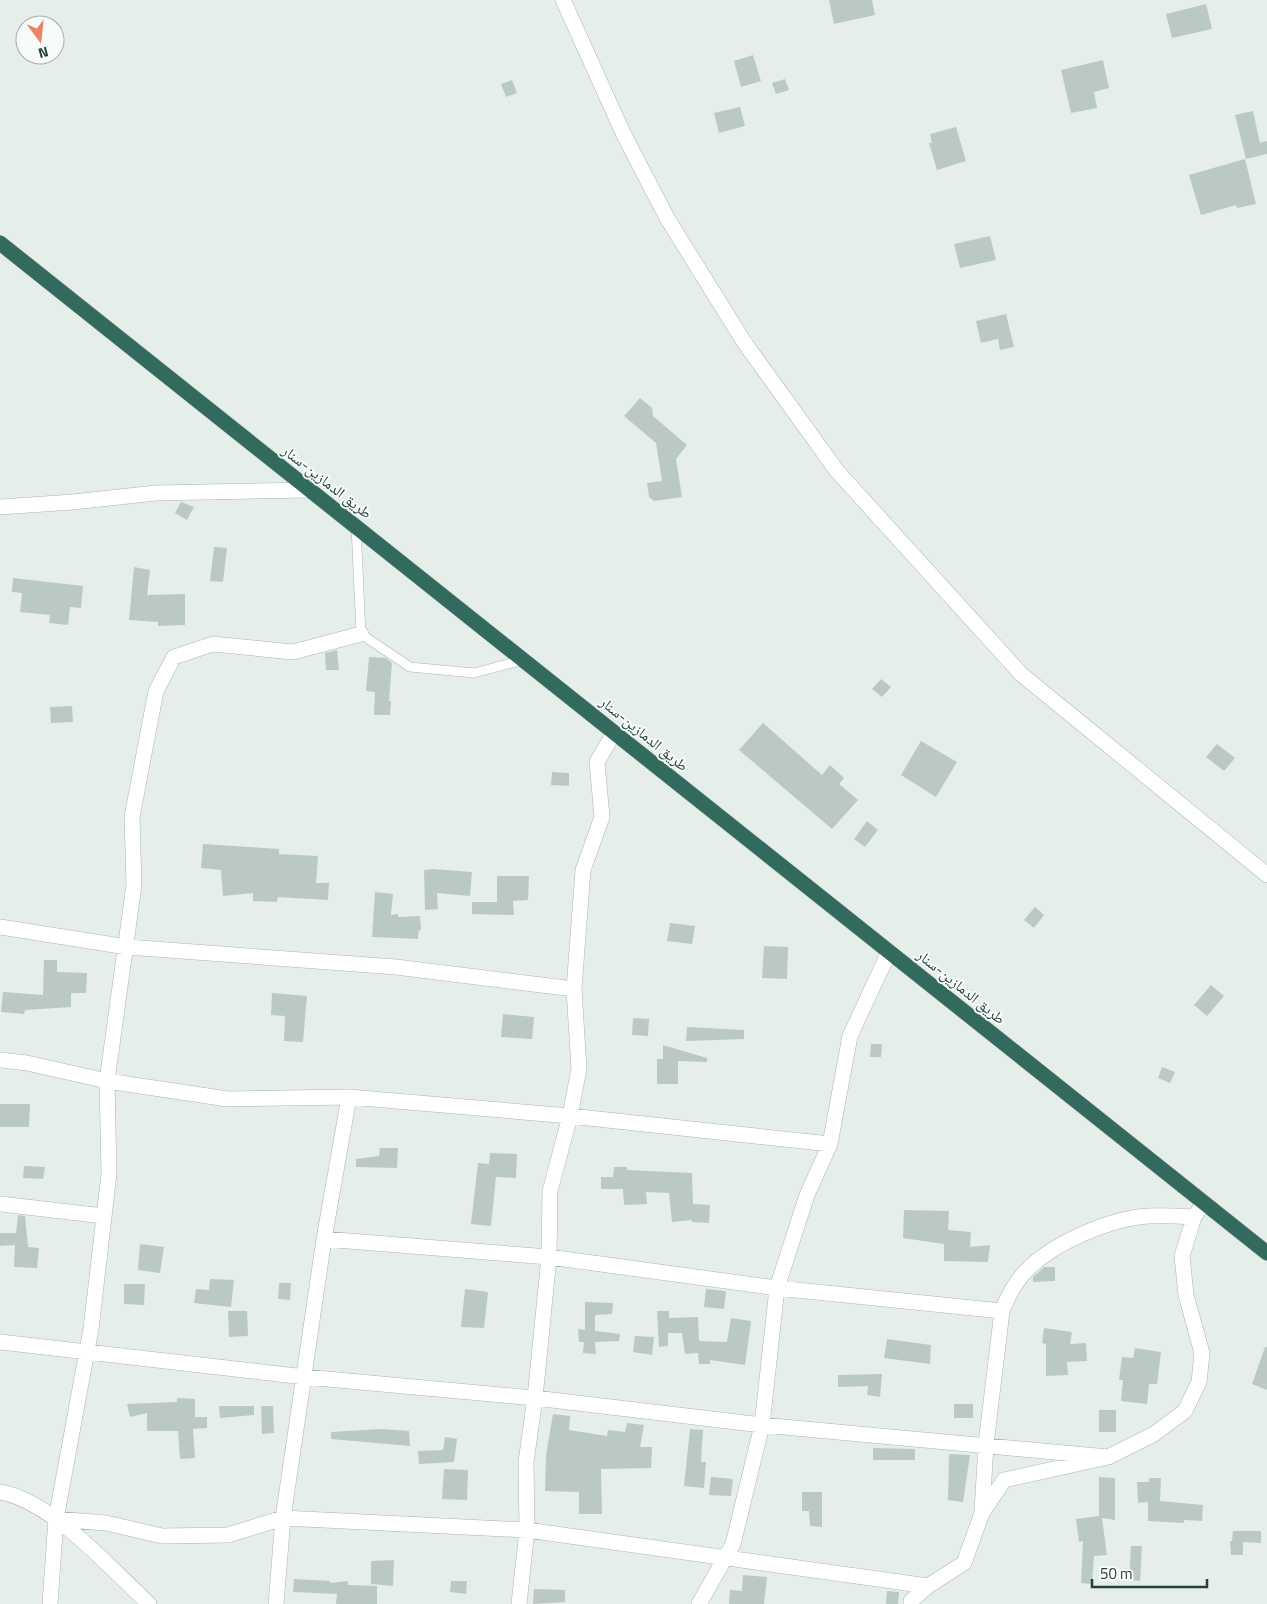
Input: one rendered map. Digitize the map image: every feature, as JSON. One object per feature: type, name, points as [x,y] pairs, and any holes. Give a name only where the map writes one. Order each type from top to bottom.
[{"type":"highway","name":"طريق الدمازين-سنار","points":[[0,243],[1267,1253]]},
{"type":"street","points":[[563,0],[624,135],[667,218],[744,342],[837,471],[1021,674],[1267,875]]},
{"type":"street","points":[[0,506],[73,502],[156,493],[309,490]]},
{"type":"street","points":[[50,1604],[56,1519],[87,1350],[109,1174],[107,1081],[127,947],[134,885],[132,817],[156,691],[174,657],[213,644],[293,652],[361,634]]},
{"type":"street","points":[[519,1604],[527,1530],[526,1462],[535,1398],[549,1257],[550,1191],[570,1116],[579,1069],[574,989],[583,870],[602,817],[597,762],[614,733]]},
{"type":"street","points":[[0,927],[127,947],[396,967],[574,989]]},
{"type":"street","points":[[698,1604],[733,1544],[762,1425],[777,1288],[807,1195],[830,1144],[850,1036],[889,952]]},
{"type":"street","points":[[0,1060],[27,1063],[107,1081],[228,1099],[349,1097],[570,1116],[830,1144]]},
{"type":"street","points":[[276,1604],[283,1518],[324,1239],[349,1097]]},
{"type":"street","points":[[911,1604],[911,1601],[928,1586],[964,1563],[982,1513],[1004,1480],[1108,1457],[1154,1434],[1185,1411],[1199,1382],[1202,1353],[1186,1295],[1182,1256],[1194,1216],[1204,1203]]},
{"type":"street","points":[[0,1204],[104,1216]]},
{"type":"street","points":[[982,1513],[986,1444],[1002,1312],[1007,1299],[1024,1272],[1052,1249],[1106,1225],[1148,1216],[1194,1216]]},
{"type":"street","points":[[324,1239],[549,1257],[777,1288],[1002,1312]]},
{"type":"street","points":[[0,1342],[87,1350],[305,1377],[535,1398],[762,1425],[986,1444],[1108,1457]]},
{"type":"street","points":[[0,1492],[17,1495],[56,1519],[149,1604]]},
{"type":"street","points":[[56,1519],[106,1523],[162,1536],[228,1536],[283,1518],[527,1530],[928,1586]]},
{"type":"lane","points":[[356,526],[361,634],[410,667],[474,673],[523,660]]},
{"type":"building","points":[[829,0],[872,0],[875,15],[834,24]]},
{"type":"building","points":[[1206,4],[1212,29],[1172,38],[1166,14]]},
{"type":"building","points":[[753,55],[761,81],[741,87],[734,61]]},
{"type":"building","points":[[1103,60],[1109,88],[1094,92],[1097,108],[1071,113],[1061,70]]},
{"type":"building","points":[[785,79],[789,90],[776,94],[772,83]]},
{"type":"building","points":[[512,80],[517,93],[506,97],[501,84]]},
{"type":"building","points":[[740,107],[745,126],[719,133],[714,113]]},
{"type":"building","points":[[1253,111],[1260,143],[1267,141],[1267,154],[1246,159],[1235,115]]},
{"type":"building","points":[[956,127],[966,161],[937,170],[929,143],[932,143],[930,134]]},
{"type":"building","points":[[1245,159],[1256,204],[1237,208],[1236,205],[1201,215],[1189,175]]},
{"type":"building","points":[[990,236],[996,260],[960,268],[954,244]]},
{"type":"building","points":[[1006,314],[1014,347],[1000,350],[998,339],[981,343],[976,321]]},
{"type":"building","points":[[640,398],[652,408],[653,416],[687,445],[676,459],[682,497],[654,501],[649,497],[647,483],[662,481],[656,443],[624,416]]},
{"type":"building","points":[[181,502],[194,507],[187,520],[175,513]]},
{"type":"building","points":[[214,547],[227,548],[223,582],[210,581]]},
{"type":"building","points":[[134,567],[150,570],[147,595],[185,594],[185,625],[158,626],[158,622],[129,620]]},
{"type":"building","points":[[13,578],[83,586],[81,608],[70,607],[68,625],[49,623],[50,615],[20,612],[22,593],[12,592]]},
{"type":"building","points":[[337,650],[339,670],[326,670],[325,653]]},
{"type":"building","points":[[369,657],[386,658],[392,663],[389,701],[391,701],[390,715],[374,715],[375,692],[366,691]]},
{"type":"building","points":[[881,679],[891,687],[882,697],[872,689]]},
{"type":"building","points":[[72,706],[73,722],[51,723],[50,707]]},
{"type":"building","points":[[763,723],[822,775],[830,765],[844,778],[839,784],[858,800],[832,829],[739,750]]},
{"type":"building","points":[[921,741],[957,762],[936,797],[901,775]]},
{"type":"building","points":[[1217,744],[1235,758],[1224,771],[1206,757]]},
{"type":"building","points":[[552,772],[569,773],[569,786],[551,785]]},
{"type":"building","points":[[867,821],[878,830],[865,847],[854,839]]},
{"type":"building","points":[[203,844],[279,849],[279,854],[318,856],[316,883],[329,883],[328,900],[278,897],[277,902],[253,901],[253,893],[223,896],[221,870],[201,868]]},
{"type":"building","points":[[424,870],[472,872],[470,896],[437,893],[438,909],[425,910]]},
{"type":"building","points":[[497,876],[529,876],[528,900],[513,901],[514,915],[472,914],[472,902],[497,902]]},
{"type":"building","points":[[375,892],[393,894],[391,915],[398,914],[398,917],[420,916],[421,930],[419,930],[418,939],[372,937]]},
{"type":"building","points":[[1035,907],[1044,915],[1034,928],[1024,920]]},
{"type":"building","points":[[670,923],[695,926],[692,944],[667,941]]},
{"type":"building","points":[[764,946],[788,947],[787,979],[762,978]]},
{"type":"building","points":[[44,960],[57,960],[57,972],[87,973],[86,993],[71,993],[71,1007],[25,1010],[24,1014],[1,1012],[3,992],[43,995]]},
{"type":"building","points":[[1211,985],[1224,996],[1207,1016],[1194,1005]]},
{"type":"building","points":[[272,993],[307,996],[303,1042],[284,1041],[285,1016],[271,1015]]},
{"type":"building","points":[[503,1014],[534,1017],[532,1039],[501,1037]]},
{"type":"building","points":[[633,1018],[649,1019],[648,1036],[632,1035]]},
{"type":"building","points":[[687,1027],[744,1030],[744,1039],[686,1041]]},
{"type":"building","points":[[871,1044],[882,1044],[881,1057],[870,1057]]},
{"type":"building","points":[[663,1045],[707,1058],[707,1062],[678,1061],[678,1084],[657,1084],[657,1059],[663,1059]]},
{"type":"building","points":[[1162,1067],[1175,1072],[1170,1083],[1158,1078]]},
{"type":"building","points":[[0,1104],[30,1104],[29,1127],[0,1127]]},
{"type":"building","points":[[380,1148],[398,1148],[397,1168],[356,1167],[356,1159],[379,1156]]},
{"type":"building","points":[[490,1153],[517,1154],[516,1178],[496,1177],[491,1226],[471,1224],[478,1163],[489,1164]]},
{"type":"building","points":[[24,1166],[45,1167],[43,1179],[23,1178]]},
{"type":"building","points":[[614,1167],[627,1167],[627,1170],[692,1173],[693,1204],[710,1205],[709,1223],[692,1222],[692,1220],[672,1222],[669,1193],[646,1192],[647,1204],[624,1205],[623,1189],[601,1189],[601,1177],[613,1177]]},
{"type":"building","points":[[904,1210],[949,1211],[948,1230],[971,1232],[970,1247],[990,1245],[988,1262],[944,1261],[944,1244],[903,1238]]},
{"type":"building","points":[[18,1215],[25,1216],[28,1247],[39,1248],[37,1268],[14,1267],[15,1245],[0,1246],[0,1233],[16,1233]]},
{"type":"building","points":[[140,1244],[164,1247],[160,1273],[138,1270]]},
{"type":"building","points":[[1044,1267],[1055,1267],[1055,1281],[1033,1282],[1033,1277]]},
{"type":"building","points":[[210,1279],[234,1280],[231,1307],[194,1303],[196,1289],[209,1290]]},
{"type":"building","points":[[279,1283],[291,1283],[290,1300],[278,1299]]},
{"type":"building","points":[[124,1284],[145,1284],[144,1305],[124,1304]]},
{"type":"building","points":[[465,1289],[488,1292],[484,1328],[461,1327]]},
{"type":"building","points":[[706,1289],[726,1291],[724,1309],[704,1307]]},
{"type":"building","points":[[585,1302],[613,1303],[612,1314],[595,1315],[595,1331],[620,1334],[619,1341],[595,1342],[596,1354],[583,1353],[584,1342],[579,1342],[578,1329],[585,1330]]},
{"type":"building","points":[[228,1311],[247,1311],[248,1336],[229,1337]]},
{"type":"building","points":[[657,1311],[669,1311],[669,1318],[698,1317],[699,1341],[727,1342],[731,1318],[751,1321],[745,1365],[710,1360],[710,1364],[699,1364],[698,1353],[685,1354],[682,1333],[668,1333],[668,1346],[659,1347]]},
{"type":"building","points":[[1044,1328],[1072,1332],[1070,1344],[1086,1343],[1087,1361],[1067,1362],[1068,1375],[1046,1376],[1046,1344],[1042,1343]]},
{"type":"building","points":[[635,1336],[654,1337],[652,1355],[633,1352]]},
{"type":"building","points":[[887,1339],[931,1345],[930,1364],[884,1358]]},
{"type":"building","points":[[1265,1347],[1267,1347],[1267,1390],[1252,1384]]},
{"type":"building","points":[[1135,1348],[1161,1352],[1157,1384],[1149,1384],[1147,1404],[1121,1401],[1123,1380],[1119,1380],[1122,1357],[1133,1358]]},
{"type":"building","points":[[882,1374],[880,1397],[867,1395],[868,1386],[838,1387],[838,1375]]},
{"type":"building","points":[[177,1398],[195,1399],[195,1417],[207,1417],[207,1428],[193,1429],[195,1458],[180,1459],[178,1431],[147,1431],[147,1413],[130,1417],[127,1404],[177,1402]]},
{"type":"building","points":[[954,1404],[973,1404],[973,1418],[954,1418]]},
{"type":"building","points":[[219,1406],[254,1406],[254,1415],[220,1418]]},
{"type":"building","points":[[261,1406],[273,1406],[274,1433],[262,1434]]},
{"type":"building","points":[[1099,1410],[1116,1410],[1116,1432],[1099,1432]]},
{"type":"building","points":[[553,1414],[570,1416],[569,1430],[607,1436],[608,1430],[625,1432],[627,1423],[644,1425],[640,1447],[652,1447],[651,1468],[601,1469],[602,1514],[579,1514],[579,1492],[545,1491],[546,1455]]},
{"type":"building","points":[[381,1429],[409,1431],[410,1446],[331,1439],[331,1432]]},
{"type":"building","points":[[690,1429],[703,1430],[701,1462],[706,1462],[704,1488],[684,1486]]},
{"type":"building","points":[[445,1437],[457,1439],[454,1462],[419,1464],[418,1451],[443,1450]]},
{"type":"building","points":[[873,1448],[915,1449],[915,1460],[873,1460]]},
{"type":"building","points":[[949,1454],[970,1455],[963,1502],[948,1500]]},
{"type":"building","points":[[444,1469],[468,1470],[467,1500],[442,1499]]},
{"type":"building","points":[[711,1477],[733,1479],[731,1496],[709,1495]]},
{"type":"building","points":[[1099,1477],[1115,1478],[1115,1520],[1102,1518],[1107,1555],[1094,1556],[1092,1584],[1081,1583],[1083,1541],[1079,1542],[1076,1519],[1099,1516]]},
{"type":"building","points":[[1149,1478],[1161,1478],[1160,1501],[1203,1505],[1202,1521],[1184,1520],[1184,1523],[1148,1521],[1148,1502],[1138,1503],[1137,1482],[1149,1482]]},
{"type":"building","points":[[802,1492],[822,1492],[822,1527],[810,1526],[809,1511],[802,1511]]},
{"type":"building","points":[[1233,1531],[1261,1531],[1261,1543],[1243,1542],[1243,1555],[1231,1555],[1230,1541],[1232,1541]]},
{"type":"building","points":[[1131,1546],[1142,1546],[1140,1581],[1129,1580]]},
{"type":"building","points":[[394,1560],[393,1586],[371,1584],[371,1561]]},
{"type":"building","points":[[743,1575],[767,1577],[764,1604],[729,1604],[730,1590],[742,1591]]},
{"type":"building","points":[[294,1579],[330,1581],[330,1583],[348,1581],[348,1585],[377,1586],[377,1604],[336,1604],[337,1594],[293,1592]]},
{"type":"building","points":[[451,1581],[467,1581],[466,1594],[450,1592]]},
{"type":"building","points":[[534,1589],[565,1590],[565,1602],[533,1604]]},
{"type":"building","points":[[887,1591],[899,1592],[898,1604],[886,1604]]}]
